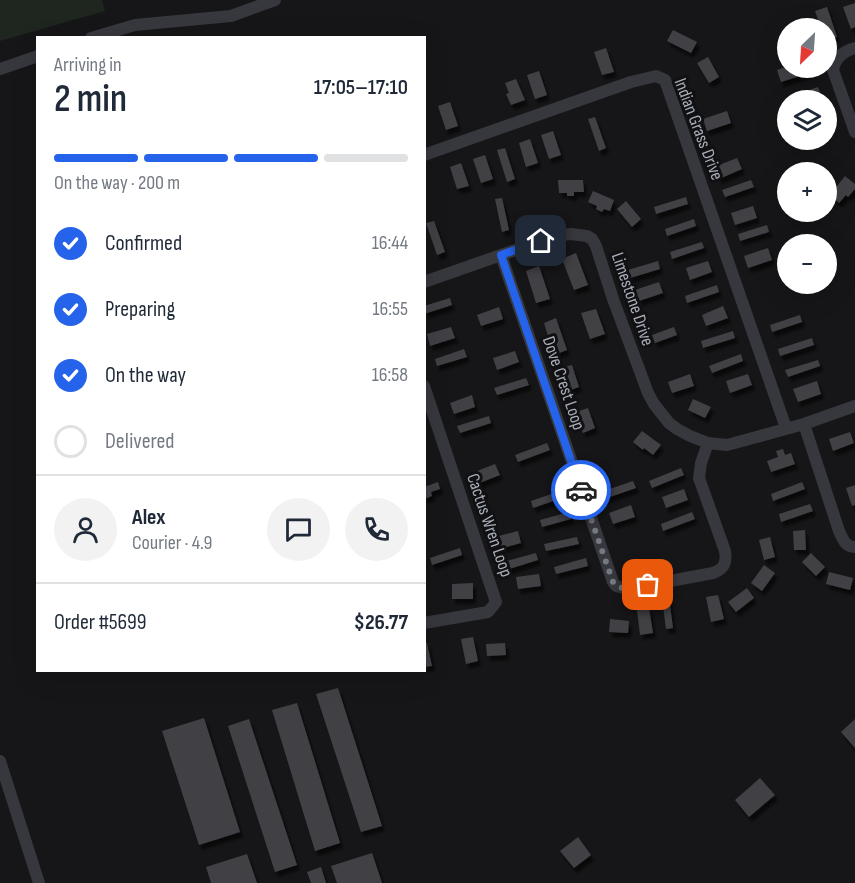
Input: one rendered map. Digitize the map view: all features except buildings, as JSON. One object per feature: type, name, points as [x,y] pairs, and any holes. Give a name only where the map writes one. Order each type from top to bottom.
[{"type":"street","points":[[97,36],[135,24],[231,16],[275,0]]},
{"type":"street","points":[[855,48],[842,53],[834,64],[833,70],[855,132]]},
{"type":"street","points":[[0,69],[36,57]]},
{"type":"street","name":"Indian Grass Drive","points":[[426,154],[631,82],[656,76],[665,80],[786,428]]},
{"type":"street","name":"Limestone Drive","points":[[426,281],[541,241],[561,235],[579,234],[592,239],[596,246],[648,393],[669,423],[677,429],[708,443],[727,445],[804,424],[855,406]]},
{"type":"street","name":"Dove Crest Loop","points":[[501,255],[616,586],[627,589],[712,573],[723,568],[725,551],[699,478],[708,443]]},
{"type":"street","name":"Cactus Wren Loop","points":[[426,392],[496,602],[488,612],[482,614],[426,624]]},
{"type":"street","points":[[804,424],[839,531],[845,543],[855,547]]},
{"type":"street","points":[[0,761],[39,883]]},
{"type":"shaded area","points":[[0,0],[102,0],[105,11],[0,41]]},
{"type":"way so far","points":[[581,490],[613,582],[616,586],[627,589],[648,585]]},
{"type":"route","points":[[541,241],[501,255],[581,490]]}]
